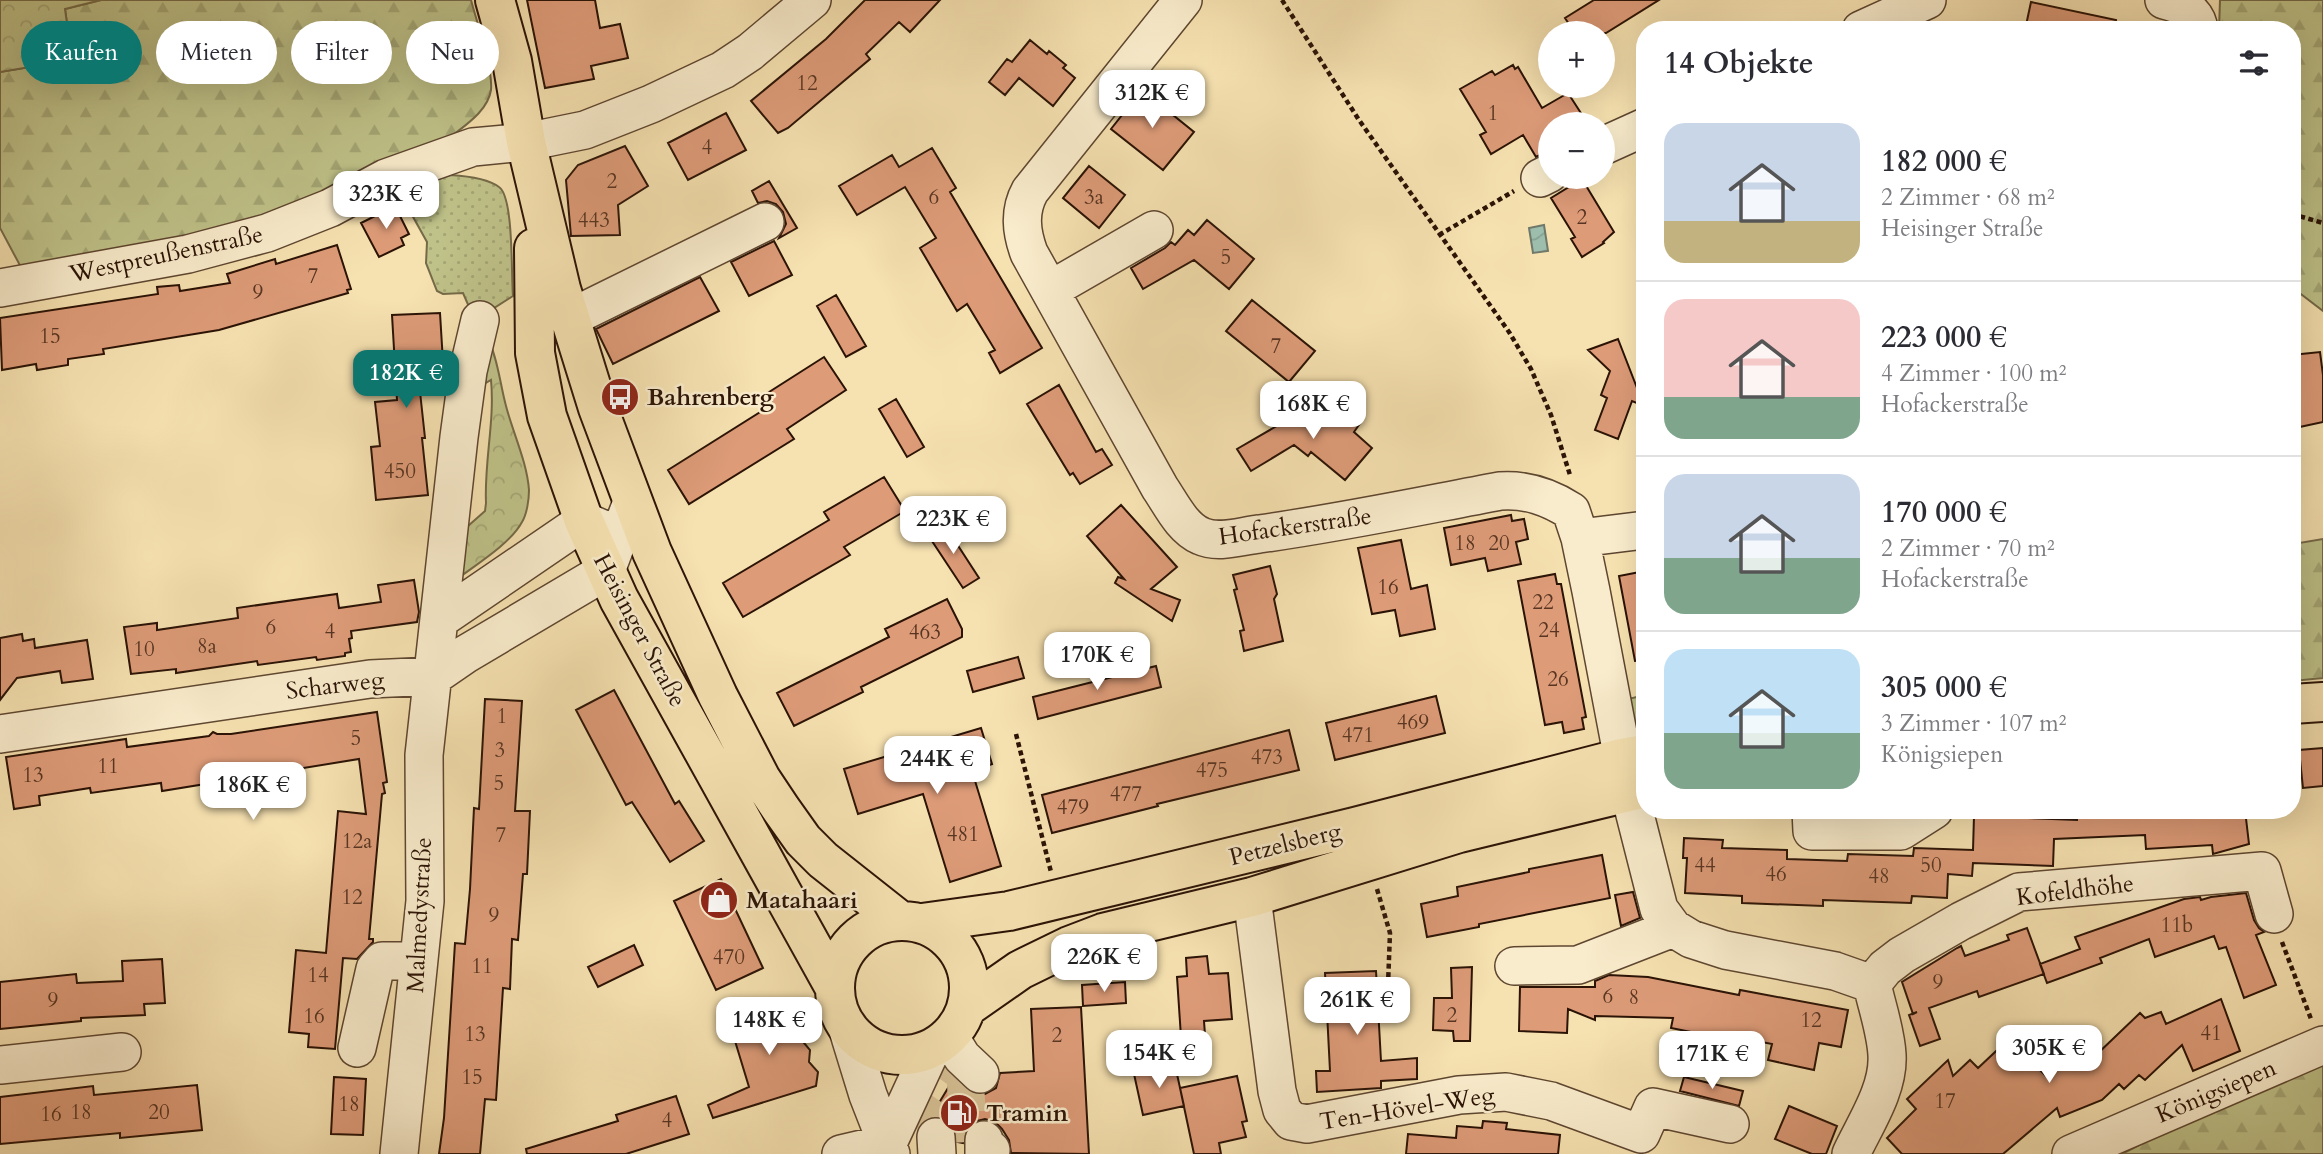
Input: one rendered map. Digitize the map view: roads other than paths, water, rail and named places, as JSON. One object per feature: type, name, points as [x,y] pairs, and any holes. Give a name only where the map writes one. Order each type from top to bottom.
[{"type":"main road","name":"Heisinger Straße","points":[[495,0],[516,78],[526,142],[570,318],[598,408],[618,536],[619,599],[835,988]]},
{"type":"main road","name":"Heisinger Straße","points":[[526,142],[525,190],[531,220],[536,278],[535,353],[547,416],[618,536],[719,696],[761,779],[803,840],[823,860],[910,921],[945,935],[962,956],[970,981],[960,1056]]},
{"type":"main road","points":[[2301,703],[2323,702]]},
{"type":"main road","name":"Petzelsberg","points":[[960,1056],[1020,970],[1080,942],[1103,933],[1252,897],[1368,862],[1635,773]]},
{"type":"main road","name":"Petzelsberg","points":[[910,921],[1009,911],[1354,827],[1635,773]]},
{"type":"main road","points":[[910,921],[882,923],[866,930],[853,941],[843,955],[837,971],[835,988],[839,1012],[848,1030],[881,1051],[906,1055],[960,1056]]},
{"type":"street","name":"Westpreußenstraße","points":[[0,288],[188,254],[267,233],[330,208],[386,178],[473,147],[526,142],[585,130],[651,104],[723,70],[750,52],[812,0]]},
{"type":"street","name":"Hofackerstraße","points":[[1183,0],[1051,164],[1024,202],[1021,216],[1025,242],[1050,290],[1160,488],[1180,517],[1198,535],[1209,539],[1224,539],[1513,490],[1544,496],[1575,525]]},
{"type":"street","points":[[1881,21],[1927,0]]},
{"type":"street","points":[[2164,0],[2194,13],[2198,21]]},
{"type":"street","points":[[1615,141],[1636,131]]},
{"type":"street","points":[[570,318],[765,222]]},
{"type":"street","points":[[1050,290],[1154,230]]},
{"type":"street","points":[[434,676],[439,620],[463,459],[468,371],[480,320]]},
{"type":"street","points":[[1635,773],[1575,525],[1636,529]]},
{"type":"street","points":[[439,620],[618,536]]},
{"type":"street","points":[[434,676],[618,536]]},
{"type":"street","name":"Scharweg","points":[[0,734],[370,679],[434,676]]},
{"type":"street","name":"Malmedystraße","points":[[399,1154],[425,901],[424,755],[434,676]]},
{"type":"street","points":[[1642,819],[1653,894],[1659,909],[1673,928],[1691,939],[1726,950],[1835,971],[1872,984],[1887,1054],[1886,1074],[1852,1154]]},
{"type":"street","points":[[1811,819],[1812,831],[1901,831],[1920,819]]},
{"type":"street","name":"Kofeldhöhe","points":[[1872,984],[1885,968],[1902,955],[2019,892],[2262,872],[2274,914]]},
{"type":"street","name":"Ten-Hövel-Weg","points":[[1252,897],[1277,1091],[1285,1116],[1291,1121],[1307,1124],[1459,1095],[1506,1092],[1551,1101],[1641,1134],[1653,1107],[1730,1124]]},
{"type":"street","points":[[1514,966],[1578,965],[1673,928]]},
{"type":"street","points":[[357,1048],[375,969],[382,961],[418,961]]},
{"type":"street","points":[[841,1154],[889,1149],[868,1095],[848,1030]]},
{"type":"street","name":"Königsiepen","points":[[2071,1154],[2319,1034]]},
{"type":"street","points":[[0,1065],[122,1052]]},
{"type":"street","name":"Heisinger Straße","points":[[889,1149],[960,1056]]},
{"type":"water","points":[[1544,225],[1548,251],[1533,253],[1529,228]]},
{"type":"tunnel","points":[[936,1137],[934,1114],[962,1075]]},
{"type":"tunnel","points":[[965,1075],[969,1142]]},
{"type":"place","name":"Bahrenberg","points":[[620,397]]},
{"type":"place","name":"Matahaari","points":[[719,900]]},
{"type":"place","name":"Tramin","points":[[959,1113]]}]
